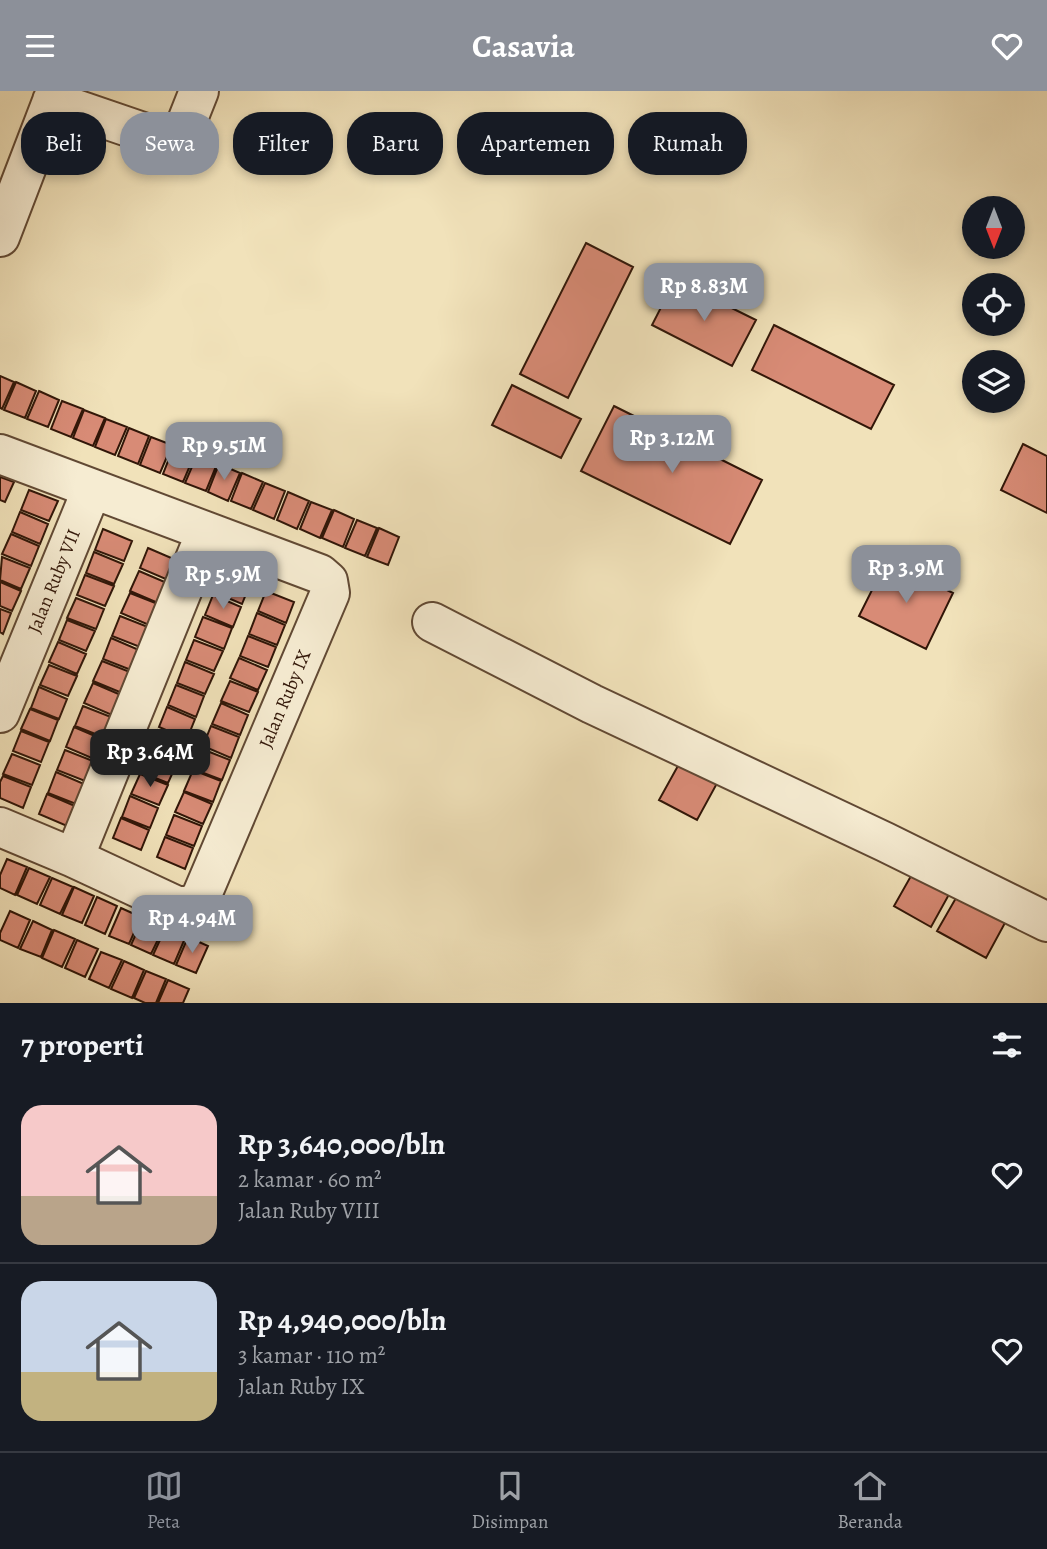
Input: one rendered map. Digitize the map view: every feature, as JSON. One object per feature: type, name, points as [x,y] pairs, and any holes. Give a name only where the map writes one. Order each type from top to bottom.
[{"type":"street","points":[[0,237],[11,175],[54,96],[178,144],[199,91]]},
{"type":"street","points":[[0,454],[206,532],[74,857],[0,827]]},
{"type":"street","name":"Jalan Ruby VII","points":[[0,713],[92,489]]},
{"type":"street","name":"Jalan Ruby IX","points":[[74,857],[177,907],[192,906],[201,897],[330,593],[328,581],[320,574],[206,532]]},
{"type":"street","points":[[432,622],[592,704],[885,842],[1047,922]]},
{"type":"building","points":[[586,243],[633,267],[568,398],[520,374]]},
{"type":"building","points":[[675,280],[756,320],[732,366],[652,325]]},
{"type":"building","points":[[774,325],[894,385],[871,429],[752,370]]},
{"type":"building","points":[[0,376],[14,382],[2,409],[0,408]]},
{"type":"building","points":[[16,382],[36,391],[25,418],[4,410]]},
{"type":"building","points":[[512,385],[581,419],[561,458],[492,425]]},
{"type":"building","points":[[39,391],[59,400],[48,427],[27,419]]},
{"type":"building","points":[[62,401],[83,409],[71,437],[51,429]]},
{"type":"building","points":[[614,406],[762,480],[730,544],[581,471]]},
{"type":"building","points":[[84,410],[105,418],[93,446],[73,438]]},
{"type":"building","points":[[106,419],[127,427],[115,455],[95,447]]},
{"type":"building","points":[[129,428],[149,436],[138,464],[118,456]]},
{"type":"building","points":[[151,437],[172,445],[160,473],[140,465]]},
{"type":"building","points":[[1023,444],[1047,456],[1047,513],[1001,490]]},
{"type":"building","points":[[174,446],[195,454],[183,482],[163,474]]},
{"type":"building","points":[[197,455],[217,464],[206,491],[185,483]]},
{"type":"building","points":[[219,464],[240,473],[228,501],[208,492]]},
{"type":"building","points":[[242,473],[263,482],[251,509],[231,501]]},
{"type":"building","points":[[0,477],[14,482],[5,502],[0,500]]},
{"type":"building","points":[[265,483],[285,491],[274,519],[253,510]]},
{"type":"building","points":[[29,490],[58,501],[49,521],[21,510]]},
{"type":"building","points":[[288,492],[309,501],[297,529],[277,520]]},
{"type":"building","points":[[311,502],[332,510],[320,538],[300,529]]},
{"type":"building","points":[[334,510],[354,519],[343,547],[322,538]]},
{"type":"building","points":[[20,512],[48,524],[40,544],[12,532]]},
{"type":"building","points":[[357,520],[377,528],[365,556],[345,548]]},
{"type":"building","points":[[379,528],[399,537],[388,565],[367,557]]},
{"type":"building","points":[[103,529],[132,541],[124,561],[95,550]]},
{"type":"building","points":[[11,534],[39,546],[31,566],[2,554]]},
{"type":"building","points":[[148,548],[176,560],[168,580],[140,568]]},
{"type":"building","points":[[94,552],[123,564],[114,584],[86,573]]},
{"type":"building","points":[[2,557],[30,568],[21,589],[0,580]]},
{"type":"building","points":[[887,560],[953,593],[926,649],[859,616]]},
{"type":"building","points":[[139,571],[167,583],[158,603],[130,591]]},
{"type":"building","points":[[222,572],[250,584],[242,604],[214,592]]},
{"type":"building","points":[[85,575],[114,586],[105,606],[77,595]]},
{"type":"building","points":[[0,582],[21,591],[12,611],[0,606]]},
{"type":"building","points":[[266,591],[294,602],[286,623],[258,611]]},
{"type":"building","points":[[130,593],[158,604],[149,625],[121,613]]},
{"type":"building","points":[[213,595],[241,607],[233,627],[205,615]]},
{"type":"building","points":[[76,598],[104,609],[96,629],[67,618]]},
{"type":"building","points":[[0,609],[11,613],[3,634],[0,632]]},
{"type":"building","points":[[257,613],[285,625],[277,645],[249,634]]},
{"type":"building","points":[[120,616],[148,627],[140,647],[112,636]]},
{"type":"building","points":[[203,617],[232,628],[224,649],[195,637]]},
{"type":"building","points":[[67,620],[95,631],[86,651],[59,640]]},
{"type":"building","points":[[248,636],[276,647],[268,667],[240,656]]},
{"type":"building","points":[[111,638],[139,650],[131,670],[103,659]]},
{"type":"building","points":[[194,640],[223,651],[214,671],[186,660]]},
{"type":"building","points":[[58,642],[86,654],[77,674],[49,662]]},
{"type":"building","points":[[239,658],[267,670],[258,690],[230,678]]},
{"type":"building","points":[[102,661],[130,672],[122,693],[93,681]]},
{"type":"building","points":[[185,662],[214,674],[205,694],[177,683]]},
{"type":"building","points":[[49,665],[77,676],[68,696],[40,685]]},
{"type":"building","points":[[230,681],[258,692],[249,712],[221,701]]},
{"type":"building","points":[[93,683],[121,695],[112,715],[84,703]]},
{"type":"building","points":[[176,685],[204,696],[196,717],[168,705]]},
{"type":"building","points":[[39,687],[67,699],[59,719],[31,708]]},
{"type":"building","points":[[221,703],[248,715],[240,735],[212,724]]},
{"type":"building","points":[[83,706],[111,717],[103,737],[75,726]]},
{"type":"building","points":[[167,707],[195,719],[187,739],[159,727]]},
{"type":"building","points":[[30,709],[58,720],[50,741],[21,729]]},
{"type":"building","points":[[211,726],[239,737],[231,758],[203,746]]},
{"type":"building","points":[[74,727],[102,739],[94,759],[66,747]]},
{"type":"building","points":[[158,730],[186,741],[177,761],[149,750]]},
{"type":"building","points":[[21,731],[49,742],[41,762],[13,751]]},
{"type":"building","points":[[202,749],[230,760],[222,780],[193,769]]},
{"type":"building","points":[[65,750],[93,761],[85,781],[57,770]]},
{"type":"building","points":[[149,752],[177,763],[168,783],[140,772]]},
{"type":"building","points":[[12,754],[40,765],[32,785],[3,774]]},
{"type":"building","points":[[684,755],[721,776],[697,820],[659,800]]},
{"type":"building","points":[[193,770],[221,781],[213,802],[184,791]]},
{"type":"building","points":[[56,772],[84,784],[76,804],[48,793]]},
{"type":"building","points":[[140,774],[168,785],[159,805],[131,794]]},
{"type":"building","points":[[3,776],[31,787],[23,808],[0,798],[0,782]]},
{"type":"building","points":[[184,792],[212,804],[203,824],[175,812]]},
{"type":"building","points":[[47,794],[75,806],[67,826],[39,814]]},
{"type":"building","points":[[130,796],[158,808],[150,828],[122,817]]},
{"type":"building","points":[[174,815],[202,826],[194,846],[166,835]]},
{"type":"building","points":[[121,818],[149,830],[141,850],[113,838]]},
{"type":"building","points":[[165,837],[193,848],[185,869],[157,857]]},
{"type":"building","points":[[7,859],[27,867],[15,895],[0,888],[0,875]]},
{"type":"building","points":[[920,860],[957,880],[931,927],[894,906]]},
{"type":"building","points":[[29,868],[50,877],[37,904],[17,895]]},
{"type":"building","points":[[52,878],[73,887],[60,914],[40,905]]},
{"type":"building","points":[[964,884],[1012,910],[986,958],[937,931]]},
{"type":"building","points":[[74,887],[94,896],[82,923],[62,915]]},
{"type":"building","points":[[97,897],[117,906],[105,934],[85,925]]},
{"type":"building","points":[[121,908],[141,917],[129,944],[109,936]]},
{"type":"building","points":[[10,911],[30,920],[18,948],[0,940],[0,933]]},
{"type":"building","points":[[143,918],[164,927],[151,954],[131,945]]},
{"type":"building","points":[[33,921],[52,930],[41,957],[20,949]]},
{"type":"building","points":[[166,927],[186,936],[174,964],[153,955]]},
{"type":"building","points":[[54,930],[75,939],[62,967],[42,958]]},
{"type":"building","points":[[188,937],[208,946],[196,973],[176,965]]},
{"type":"building","points":[[77,940],[98,949],[85,977],[65,968]]},
{"type":"building","points":[[101,952],[122,960],[109,988],[89,979]]},
{"type":"building","points":[[124,961],[144,970],[132,998],[111,989]]},
{"type":"building","points":[[146,971],[166,979],[156,1003],[145,1003],[134,998]]},
{"type":"building","points":[[168,980],[189,989],[183,1003],[158,1003]]}]
